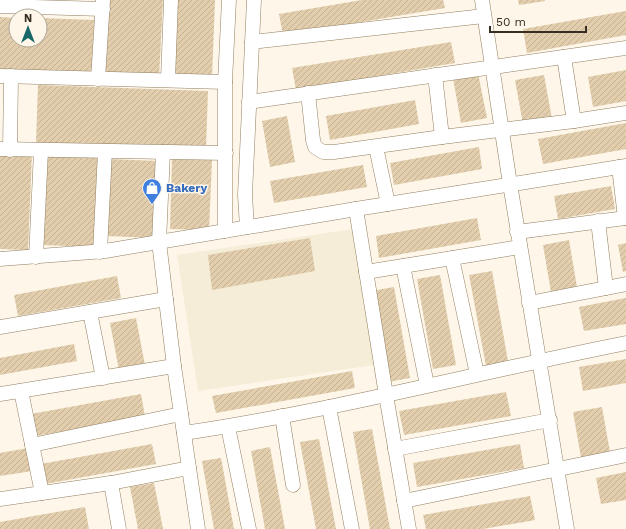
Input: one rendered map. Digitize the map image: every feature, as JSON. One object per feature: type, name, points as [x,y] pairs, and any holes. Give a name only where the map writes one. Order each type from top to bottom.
[{"type":"street","points":[[168,80],[171,0]]},
{"type":"street","points":[[225,231],[225,82],[229,0]]},
{"type":"street","points":[[247,227],[245,195],[254,0]]},
{"type":"street","points":[[482,0],[520,247],[567,529]]},
{"type":"street","points":[[0,6],[103,4],[98,78]]},
{"type":"street","points":[[252,42],[484,16]]},
{"type":"street","points":[[249,102],[626,48]]},
{"type":"street","points":[[564,57],[574,122]]},
{"type":"street","points":[[435,75],[442,137]]},
{"type":"street","points":[[225,82],[6,76],[5,150],[226,153]]},
{"type":"street","points":[[308,93],[315,146],[323,152],[376,147],[442,137],[574,122],[626,113]]},
{"type":"street","points":[[376,147],[388,204]]},
{"type":"street","points":[[36,257],[41,151]]},
{"type":"street","points":[[100,252],[105,151]]},
{"type":"street","points":[[163,152],[159,242],[174,366],[198,529]]},
{"type":"street","points":[[0,259],[100,252],[356,209],[622,167],[626,218],[518,232]]},
{"type":"street","points":[[356,209],[409,529]]},
{"type":"street","points":[[598,221],[606,288]]},
{"type":"street","points":[[366,272],[520,247]]},
{"type":"street","points":[[452,258],[478,374]]},
{"type":"street","points":[[403,266],[427,385]]},
{"type":"street","points":[[529,303],[626,284]]},
{"type":"street","points":[[0,327],[166,299]]},
{"type":"street","points":[[90,312],[103,378]]},
{"type":"street","points":[[184,433],[228,427],[329,407],[539,360],[626,343]]},
{"type":"street","points":[[0,394],[174,366]]},
{"type":"street","points":[[21,391],[42,493]]},
{"type":"street","points":[[329,407],[352,529]]},
{"type":"street","points":[[32,445],[181,414]]},
{"type":"street","points":[[282,416],[293,485]]},
{"type":"street","points":[[395,449],[550,420]]},
{"type":"street","points":[[228,427],[249,529]]},
{"type":"street","points":[[404,501],[626,455]]},
{"type":"street","points":[[0,499],[111,483],[189,468]]},
{"type":"street","points":[[111,483],[119,529]]},
{"type":"shaded area","points":[[353,229],[374,365],[198,391],[177,255]]},
{"type":"building","points":[[108,0],[163,0],[159,78],[103,74]]},
{"type":"building","points":[[177,0],[215,0],[212,77],[173,76]]},
{"type":"building","points":[[362,0],[443,0],[445,8],[283,35],[279,14]]},
{"type":"building","points":[[518,0],[545,0],[545,1],[519,5]]},
{"type":"building","points":[[626,11],[626,35],[527,53],[523,29]]},
{"type":"building","points":[[0,17],[8,18],[8,48],[48,48],[48,18],[94,20],[92,75],[0,72]]},
{"type":"building","points":[[451,42],[455,63],[296,90],[292,68]]},
{"type":"building","points":[[626,70],[626,101],[593,107],[588,77]]},
{"type":"building","points":[[478,73],[487,118],[461,123],[453,78]]},
{"type":"building","points":[[544,75],[552,119],[523,124],[515,80]]},
{"type":"building","points":[[38,85],[208,91],[206,149],[36,143]]},
{"type":"building","points":[[415,100],[419,124],[330,140],[326,116]]},
{"type":"building","points":[[287,116],[295,162],[270,167],[262,121]]},
{"type":"building","points":[[626,123],[626,149],[543,164],[538,139]]},
{"type":"building","points":[[479,147],[482,169],[394,185],[390,163]]},
{"type":"building","points":[[0,152],[32,153],[28,250],[0,249]]},
{"type":"building","points":[[46,155],[99,157],[96,247],[43,245]]},
{"type":"building","points":[[108,159],[158,161],[156,238],[106,236]]},
{"type":"building","points":[[172,159],[212,160],[209,230],[170,229]]},
{"type":"building","points":[[363,165],[367,187],[274,203],[270,181]]},
{"type":"building","points":[[611,186],[615,209],[558,219],[554,196]]},
{"type":"building","points":[[477,218],[481,240],[379,258],[376,236]]},
{"type":"building","points":[[310,238],[315,271],[212,290],[208,255]]},
{"type":"building","points":[[569,240],[577,287],[551,292],[543,245]]},
{"type":"building","points":[[626,243],[626,271],[623,272],[618,245]]},
{"type":"building","points":[[492,271],[508,361],[486,366],[469,275]]},
{"type":"building","points":[[440,275],[456,365],[433,369],[417,279]]},
{"type":"building","points":[[117,276],[121,298],[18,316],[14,295]]},
{"type":"building","points":[[394,287],[410,378],[388,382],[371,291]]},
{"type":"building","points":[[626,298],[626,324],[584,331],[579,307]]},
{"type":"building","points":[[136,318],[145,365],[119,370],[110,323]]},
{"type":"building","points":[[74,344],[77,361],[0,375],[0,358]]},
{"type":"building","points":[[626,359],[626,383],[583,391],[579,367]]},
{"type":"building","points":[[352,371],[355,388],[216,413],[212,396]]},
{"type":"building","points":[[506,392],[511,416],[404,435],[399,411]]},
{"type":"building","points":[[141,394],[145,417],[35,436],[31,414]]},
{"type":"building","points":[[602,407],[610,452],[581,457],[573,412]]},
{"type":"building","points":[[372,429],[390,529],[370,529],[353,432]]},
{"type":"building","points":[[319,439],[336,529],[316,529],[300,442]]},
{"type":"building","points":[[152,444],[156,464],[45,484],[41,464]]},
{"type":"building","points":[[520,444],[524,468],[417,487],[413,463]]},
{"type":"building","points":[[270,447],[285,529],[265,529],[251,451]]},
{"type":"building","points":[[28,448],[32,471],[0,476],[0,453]]},
{"type":"building","points":[[221,458],[234,529],[214,529],[202,461]]},
{"type":"building","points":[[626,472],[626,500],[601,504],[596,478]]},
{"type":"building","points":[[154,483],[163,529],[138,529],[130,487]]},
{"type":"building","points":[[530,496],[535,520],[483,529],[426,529],[423,515]]},
{"type":"building","points":[[85,507],[89,529],[0,529],[0,522]]},
{"type":"place","name":"Bakery","points":[[152,205]]}]
